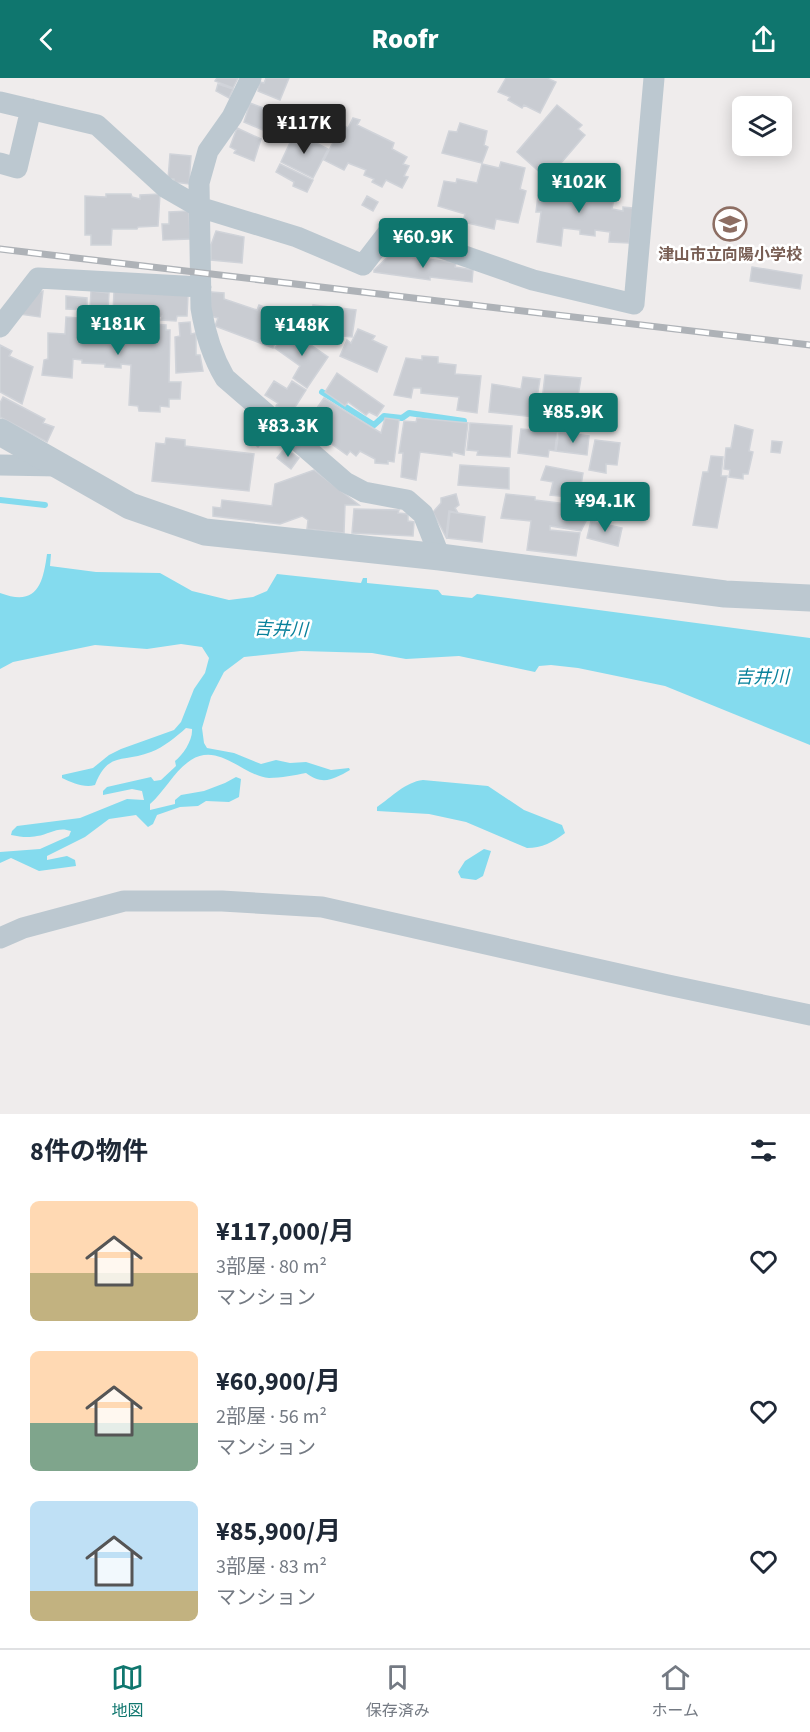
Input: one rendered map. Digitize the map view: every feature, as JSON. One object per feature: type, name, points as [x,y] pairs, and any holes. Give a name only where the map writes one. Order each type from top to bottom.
[{"type":"street","points":[[251,78],[232,117],[208,151],[199,183],[204,327],[216,363],[225,378],[345,482],[364,492],[407,500],[423,514],[440,557]]},
{"type":"street","points":[[0,102],[97,125],[166,188],[199,207],[297,237],[363,265],[390,231],[533,280],[634,304],[654,78]]},
{"type":"street","points":[[0,163],[16,168],[31,109]]},
{"type":"street","points":[[0,327],[38,278],[201,287]]},
{"type":"street","points":[[0,432],[130,506],[205,532],[440,557],[725,594],[810,598]]},
{"type":"street","points":[[0,465],[61,466]]},
{"type":"street","points":[[0,938],[23,928],[124,902],[222,901],[322,907],[810,1015]]},
{"type":"water","name":"吉井川","points":[[47,554],[51,554],[50,566],[96,572],[160,573],[192,591],[229,600],[253,597],[267,591],[277,574],[361,583],[363,578],[367,578],[367,583],[438,590],[442,595],[472,598],[477,594],[810,638],[810,745],[665,686],[578,668],[539,666],[535,672],[459,656],[406,659],[372,653],[301,651],[244,657],[224,672],[211,697],[202,728],[207,748],[234,753],[261,764],[276,760],[290,763],[306,762],[331,770],[349,768],[350,770],[328,780],[318,779],[306,773],[269,778],[259,776],[221,757],[201,756],[191,760],[180,770],[150,804],[150,810],[175,804],[175,800],[181,795],[204,791],[236,777],[241,779],[239,797],[229,802],[206,801],[198,806],[180,807],[157,815],[153,824],[148,827],[136,815],[109,819],[85,837],[47,856],[47,860],[67,856],[75,860],[76,866],[39,871],[11,858],[0,863],[0,852],[40,849],[69,836],[71,831],[58,830],[31,837],[11,835],[17,826],[80,818],[127,799],[144,800],[142,791],[132,789],[103,795],[103,791],[107,787],[151,777],[154,781],[161,780],[176,766],[175,761],[187,747],[192,729],[186,728],[165,745],[151,752],[111,763],[105,767],[95,785],[78,784],[62,778],[62,775],[93,768],[121,749],[174,730],[181,722],[194,689],[205,673],[209,658],[202,647],[181,644],[147,649],[95,645],[13,662],[0,669],[0,593],[12,597],[30,595],[40,583]]},
{"type":"water","points":[[423,780],[488,786],[524,810],[562,825],[565,833],[547,844],[527,848],[466,822],[429,814],[377,811],[377,807],[399,790]]},
{"type":"water","points":[[484,849],[491,851],[483,876],[476,880],[461,878],[458,872],[465,861]]},
{"type":"building","points":[[217,78],[238,78],[233,88],[215,81]]},
{"type":"building","points":[[266,78],[289,78],[280,100],[258,91],[260,82],[264,83]]},
{"type":"building","points":[[506,78],[547,78],[556,82],[540,113],[524,105],[522,108],[508,100],[510,97],[498,92]]},
{"type":"building","points":[[218,84],[233,89],[229,98],[216,91]]},
{"type":"building","points":[[250,103],[277,113],[270,133],[244,122]]},
{"type":"building","points":[[557,105],[582,125],[578,129],[585,135],[561,163],[564,166],[556,174],[550,169],[543,175],[517,152]]},
{"type":"building","points":[[353,118],[360,120],[357,125],[394,143],[392,149],[407,157],[403,164],[409,166],[404,176],[408,177],[402,188],[386,180],[382,187],[372,182],[374,179],[364,175],[366,170],[348,163],[344,170],[324,160],[342,125],[348,128]]},
{"type":"building","points":[[460,123],[487,131],[484,145],[488,147],[482,163],[442,153],[449,131],[457,132]]},
{"type":"building","points":[[237,128],[261,139],[254,161],[234,153],[236,150],[230,147]]},
{"type":"building","points":[[295,132],[328,149],[313,178],[281,162]]},
{"type":"building","points":[[170,154],[191,156],[189,184],[168,179]]},
{"type":"building","points":[[501,162],[525,168],[520,189],[526,191],[518,223],[496,219],[494,229],[463,222],[465,214],[438,206],[444,181],[456,183],[457,179],[477,183],[482,164],[499,168]]},
{"type":"building","points":[[280,164],[313,180],[307,192],[293,186],[294,182],[276,172]]},
{"type":"building","points":[[540,178],[555,180],[554,186],[574,189],[575,185],[595,188],[594,196],[614,198],[612,209],[623,211],[623,207],[633,208],[629,243],[609,242],[610,232],[595,230],[595,236],[580,234],[580,230],[563,228],[561,246],[537,242],[541,212],[536,212]]},
{"type":"building","points":[[106,194],[131,194],[132,197],[140,199],[140,195],[160,194],[158,226],[112,229],[111,245],[91,245],[91,235],[85,235],[85,196],[106,197]]},
{"type":"building","points":[[367,196],[378,202],[373,211],[362,205]]},
{"type":"building","points":[[189,211],[190,239],[163,240],[162,224],[169,224],[169,212]]},
{"type":"building","points":[[216,231],[244,237],[242,263],[211,260],[211,245]]},
{"type":"building","points":[[391,254],[456,263],[455,267],[473,270],[472,282],[430,277],[430,280],[374,272]]},
{"type":"building","points":[[752,267],[802,275],[800,289],[750,281]]},
{"type":"building","points":[[43,291],[40,317],[19,314],[32,295]]},
{"type":"building","points":[[91,291],[109,293],[108,310],[90,308]]},
{"type":"building","points":[[114,291],[188,295],[187,316],[177,316],[176,321],[161,320],[162,316],[151,317],[151,313],[129,311],[128,315],[113,313]]},
{"type":"building","points":[[211,292],[224,293],[224,299],[257,310],[259,305],[285,315],[273,348],[215,326],[218,318],[210,316]]},
{"type":"building","points":[[66,296],[87,298],[87,310],[66,309]]},
{"type":"building","points":[[313,305],[356,310],[352,337],[333,335],[332,340],[314,327],[315,323],[311,322]]},
{"type":"building","points":[[80,313],[111,315],[111,325],[129,326],[129,331],[139,332],[139,323],[166,325],[166,330],[170,330],[169,382],[181,382],[180,399],[169,399],[169,407],[160,406],[160,412],[139,411],[138,406],[129,405],[131,365],[121,364],[121,368],[105,367],[105,364],[82,363],[82,360],[73,359],[72,378],[42,375],[44,360],[48,359],[48,333],[65,334],[66,317],[80,318]]},
{"type":"building","points":[[190,322],[191,334],[196,333],[196,355],[200,355],[203,371],[176,373],[175,337],[180,336],[179,323]]},
{"type":"building","points":[[288,329],[328,357],[307,388],[293,378],[300,366],[275,348]]},
{"type":"building","points":[[358,329],[375,336],[372,340],[387,347],[377,372],[340,356],[347,340],[351,343]]},
{"type":"building","points":[[0,345],[12,351],[9,356],[33,367],[22,404],[0,392]]},
{"type":"building","points":[[422,356],[438,357],[438,363],[456,365],[455,374],[481,376],[477,413],[457,410],[459,397],[421,393],[421,388],[413,388],[411,398],[394,395],[406,358],[422,360]]},
{"type":"building","points":[[337,373],[384,406],[377,416],[369,412],[366,415],[348,402],[345,406],[325,392]]},
{"type":"building","points":[[545,375],[581,378],[576,409],[557,407],[557,411],[541,409]]},
{"type":"building","points":[[523,377],[540,379],[534,417],[489,412],[492,384],[521,389]]},
{"type":"building","points":[[274,381],[287,389],[292,381],[306,390],[290,415],[276,406],[278,403],[265,395]]},
{"type":"building","points":[[3,397],[45,419],[43,423],[54,427],[47,442],[0,417],[0,403]]},
{"type":"building","points":[[324,398],[381,433],[385,418],[399,420],[394,462],[375,463],[375,459],[360,451],[356,456],[350,451],[347,455],[305,425]]},
{"type":"building","points":[[417,418],[468,423],[464,455],[452,452],[452,456],[420,452],[416,480],[401,477],[403,453],[399,453],[404,421],[416,422]]},
{"type":"building","points":[[470,423],[512,426],[510,457],[477,455],[478,451],[467,450]]},
{"type":"building","points":[[735,425],[753,430],[749,451],[753,452],[748,474],[743,474],[743,479],[729,477],[730,470],[724,469],[726,448],[731,448]]},
{"type":"building","points":[[256,427],[267,437],[258,447],[247,437]]},
{"type":"building","points":[[521,429],[557,432],[555,451],[549,450],[548,457],[518,453]]},
{"type":"building","points":[[559,432],[589,436],[587,455],[556,451]]},
{"type":"building","points":[[166,438],[185,440],[185,446],[254,454],[249,491],[152,481],[156,443],[165,444]]},
{"type":"building","points":[[595,440],[620,443],[617,465],[606,464],[606,473],[589,470]]},
{"type":"building","points":[[772,441],[782,442],[780,453],[771,452]]},
{"type":"building","points":[[285,448],[299,458],[291,469],[277,458]]},
{"type":"building","points":[[711,456],[723,457],[721,476],[727,476],[717,528],[693,525],[703,472],[708,472]]},
{"type":"building","points":[[460,465],[509,468],[509,489],[458,485]]},
{"type":"building","points":[[546,466],[583,473],[579,498],[550,495],[553,482],[541,480]]},
{"type":"building","points":[[314,470],[359,505],[345,505],[344,533],[307,529],[308,520],[302,516],[280,524],[213,516],[213,507],[221,508],[222,500],[272,506],[275,484]]},
{"type":"building","points":[[456,494],[459,505],[455,508],[458,513],[449,511],[446,537],[433,512],[441,503],[441,498]]},
{"type":"building","points":[[506,494],[567,504],[589,515],[581,531],[550,526],[550,530],[580,533],[576,556],[527,550],[531,521],[501,518]]},
{"type":"building","points":[[354,509],[399,510],[398,513],[408,514],[408,521],[414,522],[413,536],[352,533]]},
{"type":"building","points":[[450,512],[485,517],[482,542],[447,538]]},
{"type":"building","points":[[591,521],[622,528],[618,546],[587,538]]},
{"type":"waterway","points":[[322,392],[374,425],[384,416],[402,418],[409,413],[464,421]]},
{"type":"waterway","points":[[0,500],[45,505]]},
{"type":"railway","points":[[0,249],[810,345]]},
{"type":"place","name":"津山市立向陽小学校","points":[[730,224]]}]
